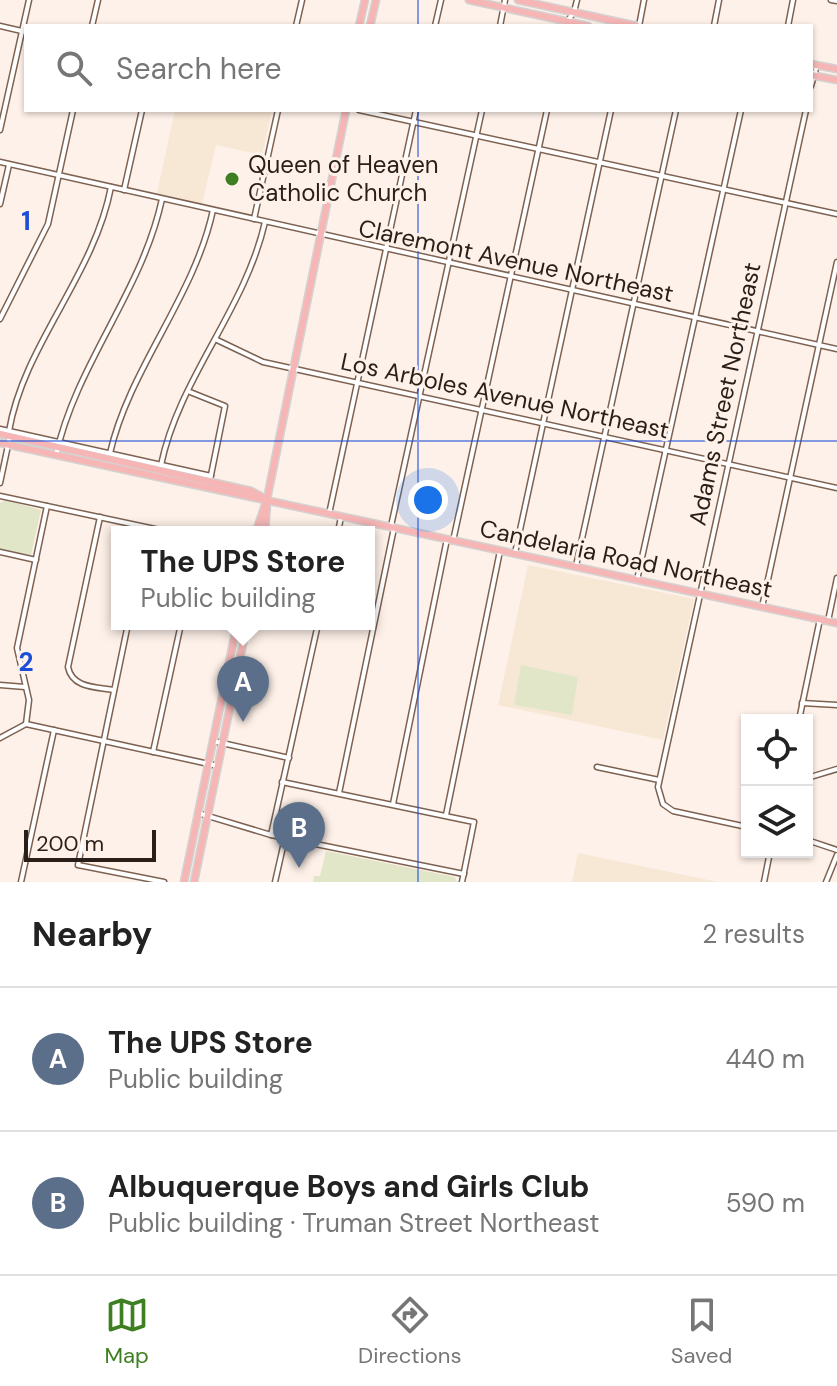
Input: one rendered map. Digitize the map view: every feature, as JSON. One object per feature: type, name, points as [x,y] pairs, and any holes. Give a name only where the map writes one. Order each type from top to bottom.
[{"type":"main road","points":[[359,24],[365,0]]},
{"type":"main road","points":[[370,24],[376,0]]},
{"type":"main road","points":[[469,0],[504,4],[565,24]]},
{"type":"main road","points":[[518,0],[629,24]]},
{"type":"main road","points":[[814,64],[837,69]]},
{"type":"main road","points":[[813,75],[837,80]]},
{"type":"main road","points":[[258,526],[267,499],[346,112]]},
{"type":"main road","name":"Candelaria Road Northeast","points":[[0,432],[9,437],[209,482],[341,517],[837,623]]},
{"type":"main road","name":"Candelaria Road Northeast","points":[[0,443],[9,437]]},
{"type":"main road","points":[[265,526],[267,499]]},
{"type":"main road","points":[[184,882],[236,630]]},
{"type":"main road","points":[[195,882],[246,630]]},
{"type":"street","points":[[25,24],[29,0]]},
{"type":"street","points":[[92,24],[98,0]]},
{"type":"street","points":[[296,24],[302,0]]},
{"type":"street","points":[[435,24],[441,0]]},
{"type":"street","points":[[565,24],[574,12],[577,0]]},
{"type":"street","points":[[638,24],[644,0]]},
{"type":"street","points":[[714,24],[719,0]]},
{"type":"street","points":[[788,24],[793,0]]},
{"type":"street","points":[[831,0],[837,1]]},
{"type":"street","points":[[500,24],[504,4]]},
{"type":"street","points":[[0,26],[24,31],[0,130]]},
{"type":"street","points":[[0,319],[48,224],[73,112]]},
{"type":"street","points":[[124,190],[142,112]]},
{"type":"street","points":[[254,219],[278,112]]},
{"type":"street","points":[[368,112],[837,214]]},
{"type":"street","points":[[329,514],[416,112]]},
{"type":"street","points":[[375,613],[418,396],[482,112]]},
{"type":"street","points":[[393,804],[547,112]]},
{"type":"street","points":[[514,554],[611,112]]},
{"type":"street","points":[[576,566],[676,112]]},
{"type":"street","points":[[637,580],[741,112]]},
{"type":"street","name":"Adams Street Northeast","points":[[659,780],[806,112]]},
{"type":"street","name":"Claremont Avenue Northeast","points":[[0,162],[447,265],[837,349]]},
{"type":"street","points":[[0,204],[9,165]]},
{"type":"street","points":[[0,483],[19,391],[97,241],[111,187]]},
{"type":"street","points":[[58,448],[71,399],[146,255],[162,199]]},
{"type":"street","points":[[110,453],[122,411],[196,270],[213,210]]},
{"type":"street","points":[[161,465],[170,430],[251,271],[265,222]]},
{"type":"street","points":[[762,607],[837,262]]},
{"type":"street","name":"Los Arboles Avenue Northeast","points":[[217,340],[257,361],[837,488]]},
{"type":"street","points":[[9,437],[58,448],[110,453],[161,465],[209,482],[225,406],[190,392]]},
{"type":"street","points":[[0,496],[134,526]]},
{"type":"street","points":[[26,724],[29,709],[17,648],[47,506]]},
{"type":"street","points":[[100,517],[68,667],[69,675],[77,683],[114,690]]},
{"type":"street","points":[[339,526],[341,517]]},
{"type":"street","points":[[446,815],[500,551]]},
{"type":"street","points":[[0,552],[36,560]]},
{"type":"street","points":[[800,714],[837,578]]},
{"type":"street","points":[[127,630],[78,865],[164,882]]},
{"type":"street","points":[[153,752],[180,630]]},
{"type":"street","points":[[271,835],[317,630]]},
{"type":"street","points":[[339,793],[372,630]]},
{"type":"street","points":[[0,685],[25,687]]},
{"type":"street","points":[[802,703],[837,705]]},
{"type":"street","points":[[0,738],[26,724],[218,766]]},
{"type":"street","points":[[21,882],[54,730]]},
{"type":"street","points":[[212,741],[289,758]]},
{"type":"street","points":[[597,767],[659,780],[663,804],[682,814],[741,826]]},
{"type":"street","points":[[813,776],[837,769]]},
{"type":"street","points":[[282,782],[474,822],[462,882]]},
{"type":"street","points":[[197,813],[271,835],[464,874]]},
{"type":"street","points":[[275,882],[285,838]]},
{"type":"street","points":[[813,842],[837,852],[826,882]]},
{"type":"street","points":[[764,882],[769,858]]},
{"type":"shaded area","points":[[175,112],[272,112],[262,155],[216,145],[202,204],[157,193]]},
{"type":"shaded area","points":[[528,565],[694,599],[663,740],[498,705]]},
{"type":"shaded area","points":[[578,853],[718,882],[572,882]]},
{"type":"green space","points":[[6,500],[41,510],[31,555],[0,550],[0,503]]},
{"type":"green space","points":[[521,665],[578,677],[572,715],[514,705]]},
{"type":"green space","points":[[326,851],[455,877],[457,882],[313,882],[314,876],[320,876]]},
{"type":"place","name":"Queen of Heaven Catholic Church","points":[[232,179]]},
{"type":"place","name":"The UPS Store","points":[[243,722]]},
{"type":"place","name":"Albuquerque Boys and Girls Club","points":[[299,868]]}]
